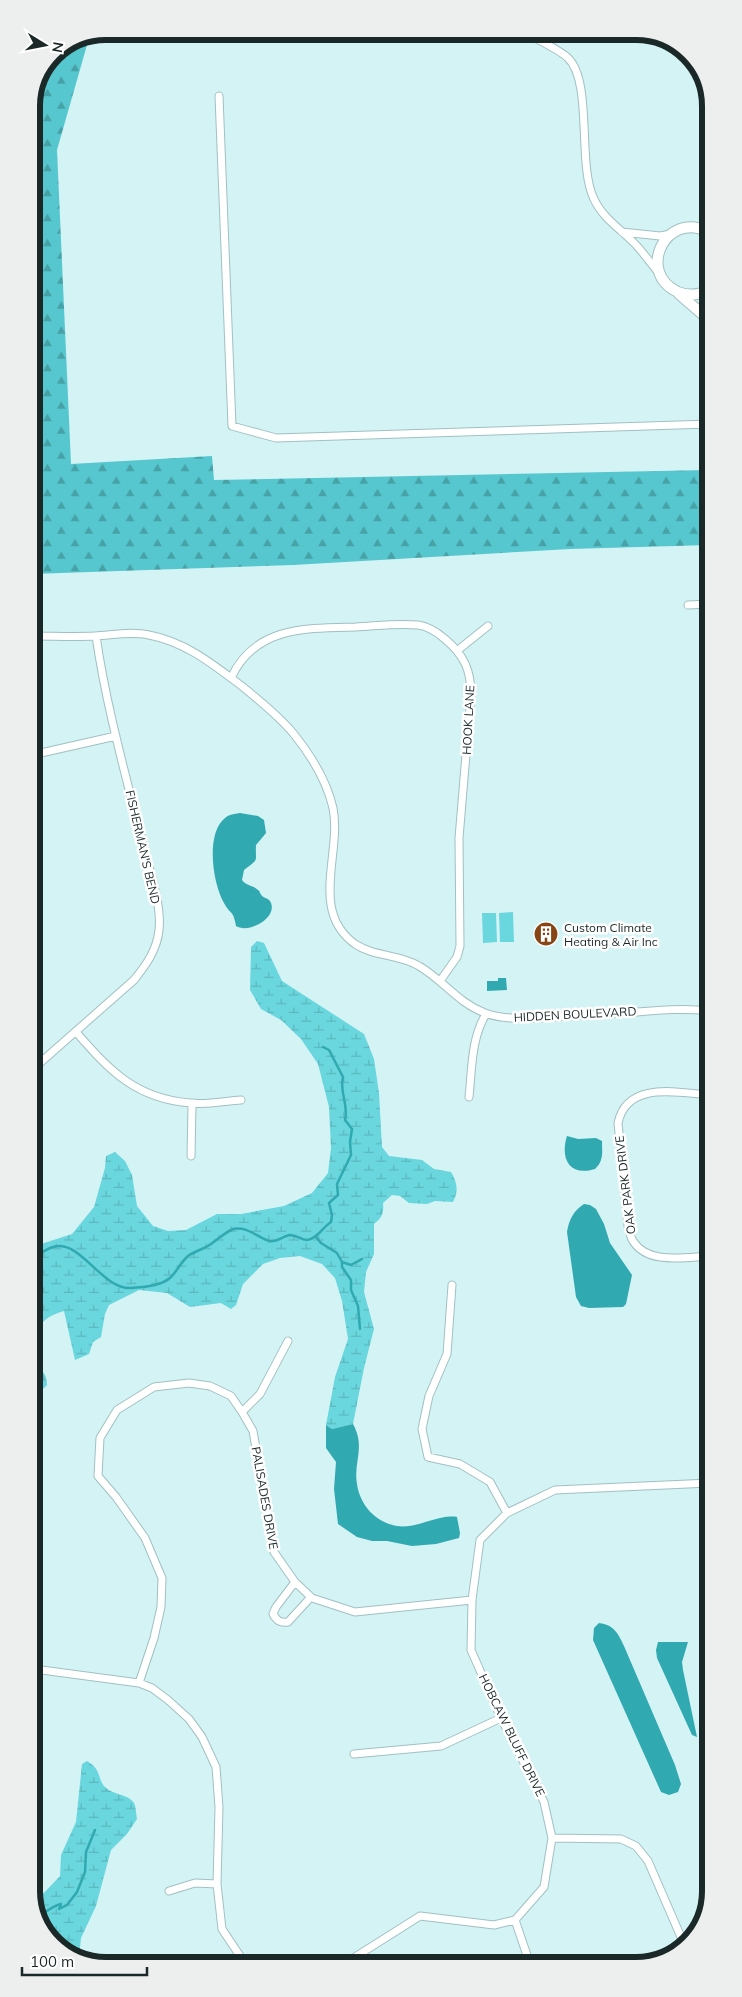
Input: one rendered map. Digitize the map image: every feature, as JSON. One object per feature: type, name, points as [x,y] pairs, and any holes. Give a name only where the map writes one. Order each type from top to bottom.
[{"type":"main road","points":[[702,230],[692,227],[677,230],[671,234],[661,246],[658,261],[661,275],[670,287],[702,314]]},
{"type":"main road","points":[[676,291],[694,295],[702,292]]},
{"type":"street","points":[[537,40],[569,59],[576,73],[581,91],[587,178],[594,199],[607,219],[634,242],[661,275]]},
{"type":"street","points":[[219,96],[232,426],[276,438],[702,424]]},
{"type":"street","points":[[622,232],[660,236],[671,234]]},
{"type":"street","points":[[688,605],[702,604]]},
{"type":"street","name":"HOOK LANE","points":[[230,678],[237,664],[247,653],[261,643],[272,636],[302,629],[417,625],[439,634],[458,650],[471,680],[459,838],[460,946],[457,957],[440,981]]},
{"type":"street","points":[[458,650],[488,626]]},
{"type":"street","name":"HIDDEN BOULEVARD","points":[[40,636],[147,634],[167,640],[205,658],[262,703],[293,732],[325,785],[333,809],[334,829],[329,893],[333,914],[340,929],[356,945],[418,965],[440,981],[460,1000],[486,1014],[513,1018],[539,1018],[661,1010],[702,1011]]},
{"type":"street","name":"FISHERMAN'S BEND","points":[[40,1063],[134,980],[147,964],[155,947],[159,930],[157,901],[116,736],[96,636]]},
{"type":"street","points":[[40,753],[116,736]]},
{"type":"street","points":[[469,1097],[476,1037],[480,1024],[486,1014]]},
{"type":"street","points":[[76,1032],[114,1073],[136,1089],[167,1100],[192,1104],[241,1100]]},
{"type":"street","name":"OAK PARK DRIVE","points":[[702,1094],[661,1091],[647,1092],[634,1098],[624,1108],[618,1123],[628,1226],[632,1240],[642,1251],[656,1258],[702,1256]]},
{"type":"street","points":[[191,1156],[192,1104]]},
{"type":"street","points":[[452,1285],[447,1354],[429,1396],[422,1429],[428,1457],[460,1464],[490,1482],[507,1513]]},
{"type":"street","points":[[242,1412],[260,1394],[288,1341]]},
{"type":"street","name":"PALISADES DRIVE","points":[[139,1683],[158,1622],[161,1607],[162,1578],[145,1538],[116,1497],[98,1476],[100,1438],[116,1410],[154,1386],[188,1384],[210,1386],[231,1396],[253,1431],[274,1552],[295,1582],[311,1597],[355,1612],[472,1600]]},
{"type":"street","name":"HOBCAW BLUFF DRIVE","points":[[515,1920],[544,1887],[552,1838],[544,1802],[501,1718],[471,1650],[472,1600],[480,1540],[507,1513],[555,1490],[702,1483]]},
{"type":"street","points":[[295,1582],[276,1606],[273,1614],[276,1620],[282,1623],[288,1622],[311,1597]]},
{"type":"street","points":[[40,1670],[139,1683],[157,1692],[189,1719],[202,1737],[216,1767],[219,1807],[217,1884],[222,1929],[241,1957]]},
{"type":"street","points":[[354,1754],[441,1746],[501,1718]]},
{"type":"street","points":[[552,1838],[621,1839],[636,1846],[648,1861],[682,1939]]},
{"type":"street","points":[[169,1891],[195,1883],[217,1884]]},
{"type":"street","points":[[355,1957],[420,1916],[494,1926],[515,1920],[528,1957]]},
{"type":"green space","points":[[88,43],[57,150],[71,464],[212,456],[214,480],[702,470],[702,545],[570,549],[293,565],[40,574],[40,102],[42,89],[50,70],[70,70],[70,50]]},
{"type":"green space","points":[[513,912],[514,942],[500,942],[499,913]]},
{"type":"green space","points":[[482,913],[496,913],[497,942],[483,943]]},
{"type":"green space","points":[[257,941],[264,943],[282,981],[364,1034],[374,1059],[379,1093],[382,1147],[389,1156],[422,1160],[434,1169],[451,1172],[456,1183],[457,1190],[453,1202],[409,1203],[400,1196],[392,1195],[383,1203],[382,1215],[374,1224],[374,1254],[366,1272],[364,1292],[374,1329],[353,1424],[332,1429],[326,1425],[335,1377],[348,1339],[342,1301],[335,1278],[322,1264],[300,1256],[280,1258],[263,1264],[243,1284],[236,1305],[231,1309],[221,1303],[190,1307],[167,1293],[139,1290],[109,1305],[105,1314],[101,1337],[93,1342],[89,1354],[75,1360],[64,1311],[50,1317],[40,1327],[40,1244],[72,1234],[94,1207],[105,1168],[106,1156],[115,1152],[125,1161],[132,1175],[137,1206],[153,1226],[168,1231],[186,1230],[217,1214],[241,1214],[284,1206],[312,1193],[328,1173],[331,1148],[329,1107],[318,1064],[301,1039],[281,1020],[261,1009],[250,990],[251,947]]},
{"type":"green space","points":[[40,1367],[47,1381],[47,1385],[40,1392]]},
{"type":"green space","points":[[87,1761],[92,1764],[106,1788],[128,1798],[134,1803],[137,1819],[127,1834],[111,1850],[96,1906],[81,1938],[80,1951],[59,1938],[51,1928],[42,1908],[41,1896],[60,1876],[61,1855],[76,1822],[82,1764]]},
{"type":"shaded area","points":[[240,813],[258,816],[264,820],[266,833],[256,845],[256,860],[244,870],[242,880],[256,888],[262,896],[269,900],[272,909],[270,914],[261,923],[248,928],[236,926],[233,915],[226,907],[217,884],[213,859],[215,835],[219,825],[232,814]]},
{"type":"shaded area","points":[[498,978],[506,978],[507,990],[487,991],[487,981],[498,981]]},
{"type":"shaded area","points":[[567,1136],[578,1139],[596,1138],[602,1141],[601,1160],[595,1169],[579,1170],[569,1164],[565,1152]]},
{"type":"shaded area","points":[[584,1204],[596,1209],[604,1224],[610,1243],[632,1275],[626,1304],[623,1307],[589,1308],[581,1306],[576,1297],[567,1232],[572,1216]]},
{"type":"shaded area","points":[[353,1424],[359,1440],[357,1484],[361,1499],[370,1511],[382,1521],[397,1526],[457,1517],[459,1538],[436,1544],[412,1546],[387,1541],[372,1541],[357,1537],[338,1524],[334,1489],[336,1462],[326,1448],[326,1425],[332,1429]]},
{"type":"shaded area","points":[[599,1623],[615,1630],[620,1637],[675,1765],[681,1784],[678,1792],[669,1795],[661,1792],[593,1640],[594,1628]]},
{"type":"shaded area","points":[[658,1642],[688,1642],[682,1662],[697,1737],[692,1735],[657,1658]]},
{"type":"waterway","points":[[40,1253],[53,1247],[63,1246],[73,1250],[110,1281],[120,1286],[131,1288],[152,1285],[167,1280],[188,1256],[208,1246],[233,1229],[247,1230],[269,1241],[290,1235],[305,1240],[313,1238],[331,1222],[332,1215],[329,1203],[338,1195],[337,1184],[351,1155],[352,1129],[345,1120],[346,1109],[342,1088],[343,1077],[329,1050],[323,1047]]},
{"type":"waterway","points":[[316,1237],[321,1243],[337,1253],[342,1262],[342,1267],[351,1280],[351,1290],[358,1306],[360,1329]]},
{"type":"waterway","points":[[342,1262],[351,1265],[362,1259]]},
{"type":"waterway","points":[[44,1912],[61,1904],[59,1909],[67,1905],[77,1892],[85,1872],[86,1852],[95,1830]]},
{"type":"place","name":"Custom Climate Heating & Air Inc","points":[[546,934]]}]
